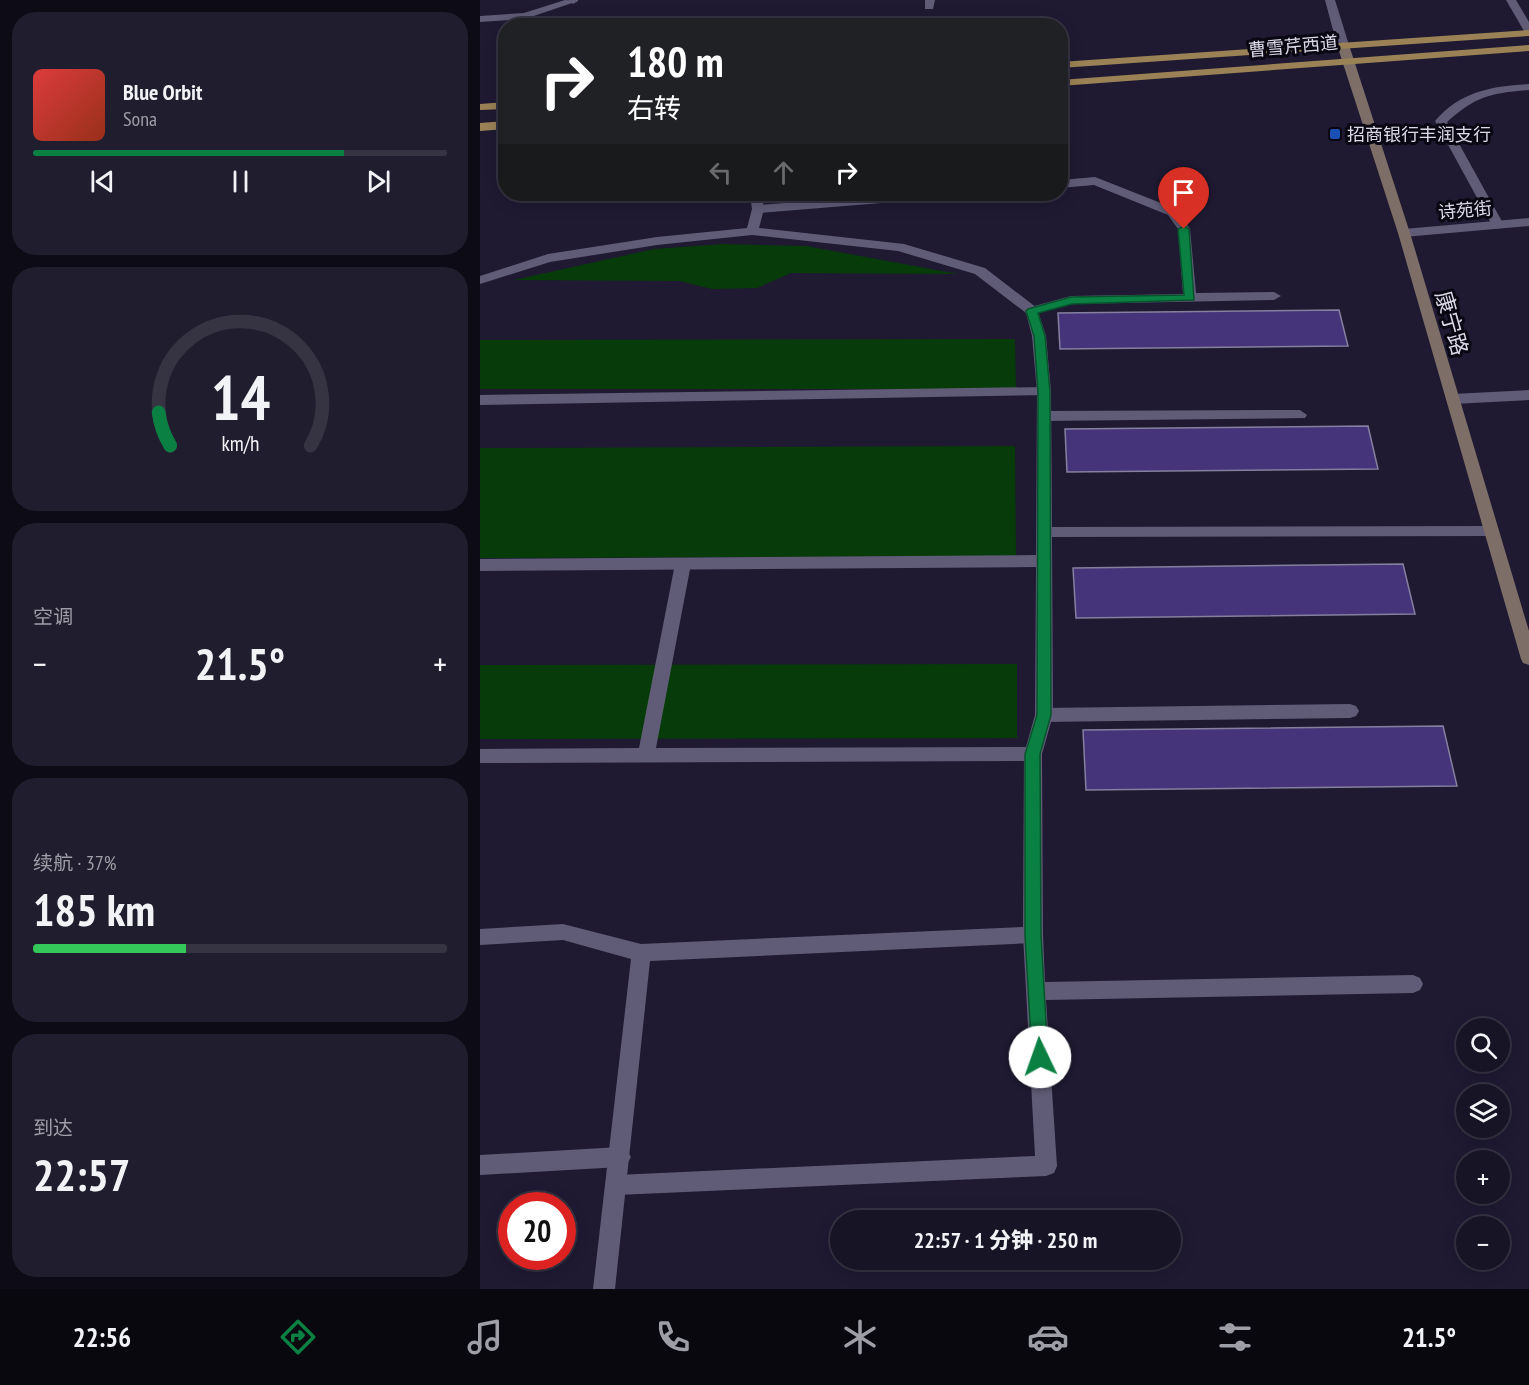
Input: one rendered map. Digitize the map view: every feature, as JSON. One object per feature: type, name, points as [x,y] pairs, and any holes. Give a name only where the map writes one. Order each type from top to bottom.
[{"type":"main road","name":"曹雪芹西道","points":[[1068,64],[1529,32]]},
{"type":"main road","name":"康宁路","points":[[1343,45],[1350,60],[1404,233],[1529,658]]},
{"type":"main road","name":"曹雪芹西道","points":[[1068,82],[1529,48]]},
{"type":"main road","points":[[480,107],[498,106]]},
{"type":"main road","points":[[480,127],[498,126]]},
{"type":"street","name":"康宁路","points":[[1330,0],[1343,45]]},
{"type":"street","points":[[1511,0],[1529,32]]},
{"type":"street","points":[[480,19],[525,16],[573,1]]},
{"type":"street","points":[[1498,225],[1441,121],[1463,101],[1496,89],[1529,87]]},
{"type":"street","points":[[1068,183],[1095,181],[1172,212],[1184,229],[1190,298]]},
{"type":"street","points":[[752,231],[758,208],[757,201]]},
{"type":"street","points":[[758,208],[850,201]]},
{"type":"street","name":"诗苑街","points":[[1404,233],[1529,222]]},
{"type":"street","points":[[480,280],[548,258],[657,241],[752,231],[899,248],[980,271],[1032,311],[1039,336],[1044,392],[1044,715],[1033,754],[1033,935],[1046,1166],[617,1185]]},
{"type":"street","points":[[1032,311],[1071,300],[1274,296]]},
{"type":"street","points":[[480,400],[1044,392]]},
{"type":"street","points":[[1453,399],[1529,395]]},
{"type":"street","points":[[1044,416],[1300,415]]},
{"type":"street","points":[[1044,532],[1491,531]]},
{"type":"street","points":[[480,566],[1043,561]]},
{"type":"street","points":[[646,754],[683,564]]},
{"type":"street","points":[[1044,715],[1350,711]]},
{"type":"street","points":[[480,756],[1033,754]]},
{"type":"street","points":[[480,937],[563,932],[641,953],[1033,935]]},
{"type":"street","points":[[604,1289],[641,953]]},
{"type":"street","points":[[1036,991],[1413,984]]},
{"type":"street","points":[[480,1165],[620,1157]]},
{"type":"green space","points":[[723,244],[806,246],[958,274],[791,273],[757,288],[712,289],[679,281],[514,280],[654,249]]},
{"type":"green space","points":[[1015,339],[1016,389],[480,389],[480,340]]},
{"type":"green space","points":[[1015,446],[1016,556],[480,558],[480,448]]},
{"type":"green space","points":[[1017,664],[1017,738],[480,739],[480,665]]},
{"type":"building","points":[[1339,310],[1348,346],[1060,349],[1058,313]]},
{"type":"building","points":[[1368,426],[1378,469],[1067,472],[1065,429]]},
{"type":"building","points":[[1403,564],[1415,614],[1076,618],[1073,568]]},
{"type":"building","points":[[1443,726],[1457,786],[1086,790],[1083,730]]},
{"type":"place","name":"招商银行丰润支行","points":[[1335,134]]},
{"type":"route","points":[[1040,1057],[1033,935],[1033,754],[1044,715],[1044,392],[1039,336],[1032,311],[1071,300],[1190,298],[1184,229]]}]
